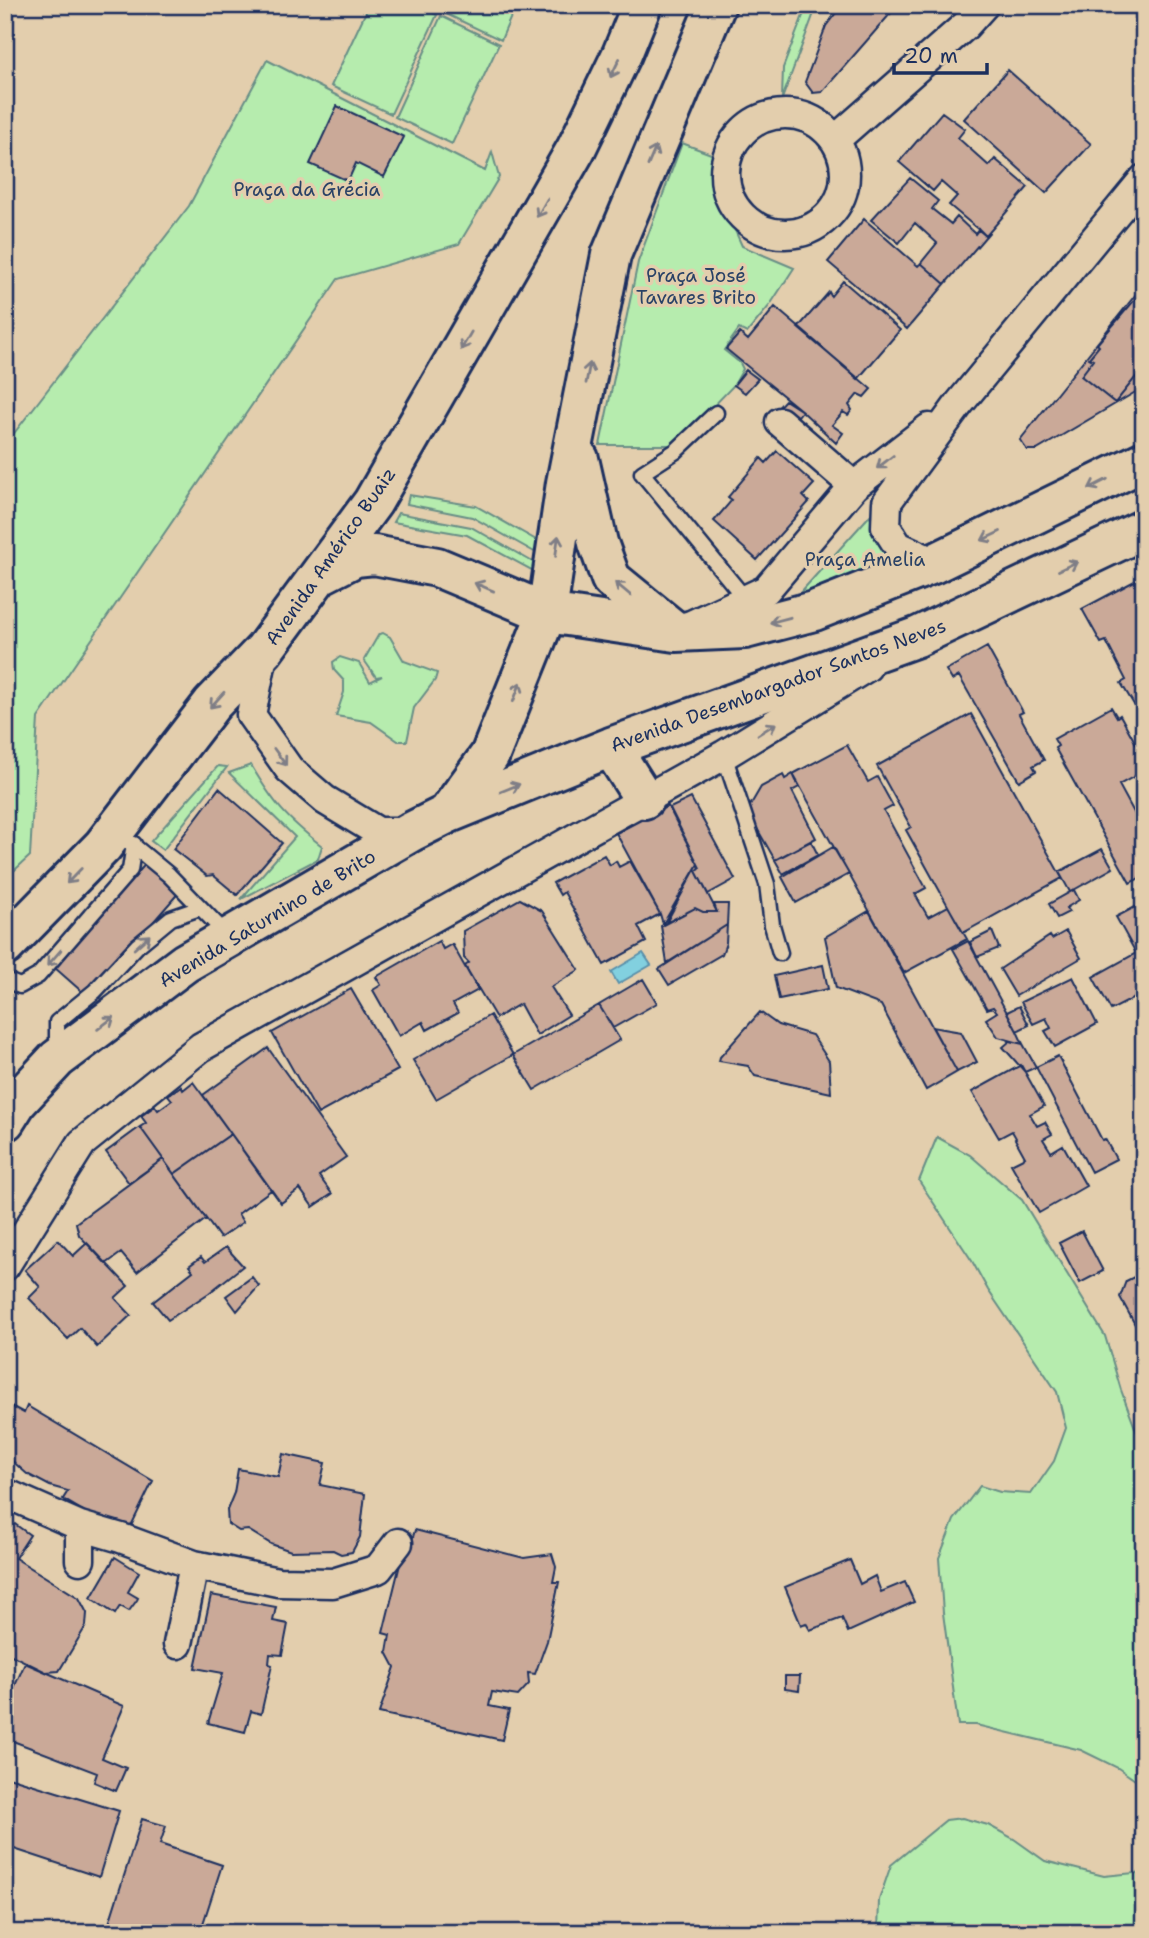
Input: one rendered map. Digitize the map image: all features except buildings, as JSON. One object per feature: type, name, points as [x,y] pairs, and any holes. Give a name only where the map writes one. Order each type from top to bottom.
[{"type":"main road","name":"Avenida Américo Buaiz","points":[[7,943],[103,846],[124,838],[212,704],[264,650],[373,502],[562,173],[622,54],[642,5]]},
{"type":"main road","points":[[447,814],[490,755],[547,613],[566,483],[611,255],[716,5]]},
{"type":"main road","points":[[575,440],[598,543],[611,579],[676,632]]},
{"type":"main road","points":[[318,576],[355,557],[374,555],[437,567],[547,613],[676,632],[745,629],[814,611],[935,562],[1144,461]]},
{"type":"main road","name":"Avenida Desembargador Santos Neves","points":[[447,814],[611,747],[918,636],[1144,530]]},
{"type":"main road","points":[[611,747],[644,799]]},
{"type":"main road","name":"Avenida Saturnino de Brito","points":[[5,1121],[17,1102],[66,1053],[186,963],[411,832],[447,814]]},
{"type":"street","points":[[835,140],[966,25],[984,5]]},
{"type":"street","points":[[786,113],[805,117],[821,126],[835,140],[844,159],[846,179],[841,199],[829,216],[813,228],[793,234],[772,233],[754,225],[738,212],[727,194],[724,175],[727,156],[735,139],[749,125],[766,116],[786,113]]},
{"type":"street","points":[[935,562],[898,546],[886,527],[887,502],[958,404],[1144,179]]},
{"type":"street","points":[[676,632],[766,590],[854,486],[958,404]]},
{"type":"street","points":[[780,422],[854,486]]},
{"type":"street","points":[[5,1266],[82,1143],[201,1047],[724,755],[918,636]]},
{"type":"street","points":[[264,650],[251,715],[289,769],[325,800],[378,832],[411,832]]},
{"type":"street","points":[[5,1493],[80,1526],[194,1565],[278,1582],[333,1583],[378,1569],[398,1543]]},
{"type":"street","points":[[80,1526],[80,1560]]},
{"type":"street","points":[[178,1644],[194,1565]]},
{"type":"lane","points":[[716,413],[676,451],[642,473],[747,601]]},
{"type":"lane","points":[[724,755],[767,884],[772,925],[780,953]]},
{"type":"lane","points":[[124,838],[169,875],[230,937]]},
{"type":"lane","points":[[5,980],[20,986],[38,976],[130,870],[124,838]]},
{"type":"lane","points":[[66,1053],[57,1038],[57,1022],[95,991],[137,946],[171,918],[200,908]]},
{"type":"green space","points":[[369,5],[417,5],[437,15],[391,114],[331,86]]},
{"type":"green space","points":[[446,5],[516,5],[501,40],[442,12]]},
{"type":"green space","points":[[807,5],[817,5],[782,99],[783,68]]},
{"type":"green space","points":[[441,16],[499,44],[452,144],[395,117]]},
{"type":"green space","name":"Praça da Grécia","points":[[267,60],[485,171],[492,152],[499,177],[459,244],[338,279],[38,718],[30,856],[5,879],[5,445],[189,206]]},
{"type":"green space","name":"Praça José Tavares Brito","points":[[682,143],[719,157],[716,188],[742,246],[794,268],[770,305],[747,333],[739,329],[724,350],[740,363],[743,369],[734,385],[676,445],[600,445],[638,262]]},
{"type":"green space","points":[[409,495],[476,506],[545,545],[538,554],[472,517],[407,504]]},
{"type":"green space","name":"Praça Amelia","points":[[882,502],[925,567],[781,614]]},
{"type":"green space","points":[[398,513],[471,527],[538,565],[539,574],[467,535],[393,522]]},
{"type":"green space","points":[[379,634],[390,637],[404,661],[437,673],[435,680],[414,708],[407,741],[398,741],[371,722],[336,716],[344,692],[344,681],[334,670],[333,662],[340,657],[359,663],[370,682],[382,676],[376,677],[364,660]]},
{"type":"green space","points":[[251,765],[282,810],[322,846],[318,859],[241,899],[295,837],[229,773]]},
{"type":"green space","points":[[218,766],[227,767],[163,850],[151,841]]},
{"type":"green space","points":[[937,1137],[970,1155],[1022,1200],[1105,1336],[1144,1452],[1144,1786],[1118,1768],[1081,1750],[976,1725],[958,1725],[943,1613],[939,1558],[954,1520],[980,1486],[1000,1492],[1031,1494],[1054,1461],[1066,1428],[1057,1392],[919,1181]]},
{"type":"green space","points":[[962,1818],[988,1825],[1045,1861],[1104,1876],[1144,1872],[1144,1933],[878,1933],[879,1900],[891,1865],[946,1820]]},
{"type":"water","points":[[643,953],[651,965],[618,984],[611,972]]}]
